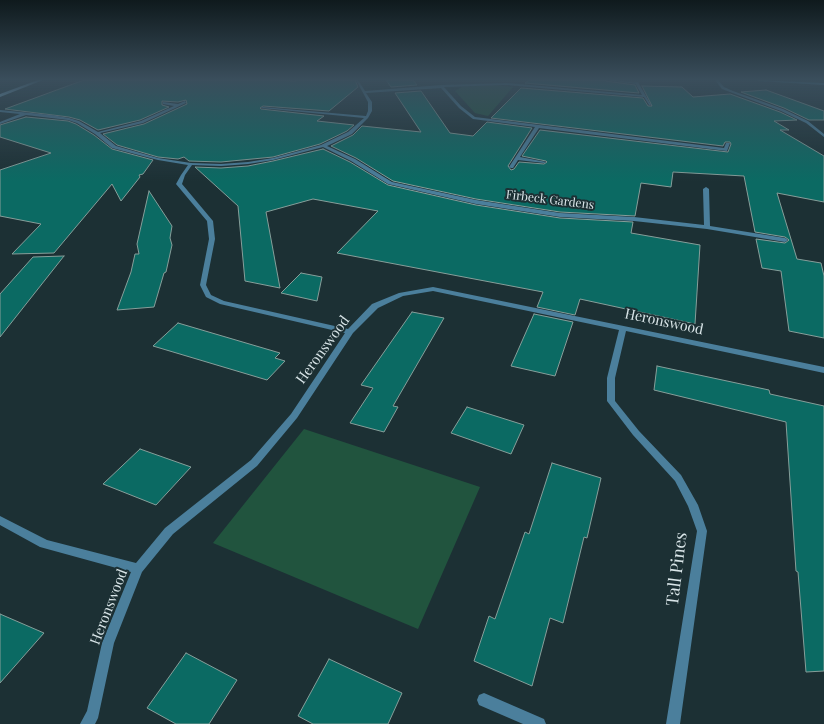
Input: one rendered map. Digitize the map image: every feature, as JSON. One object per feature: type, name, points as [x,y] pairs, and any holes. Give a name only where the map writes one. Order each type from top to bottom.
[{"type":"street","points":[[0,123],[24,114]]},
{"type":"street","points":[[32,114],[69,119],[78,122],[97,132],[114,146],[132,153],[191,164],[221,165],[273,159],[323,146],[350,133],[369,114]]},
{"type":"street","points":[[97,132],[142,122],[159,114]]},
{"type":"street","points":[[330,114],[367,117]]},
{"type":"street","points":[[468,114],[474,118],[725,150],[728,144]]},
{"type":"street","points":[[790,114],[807,122],[823,135]]},
{"type":"street","points":[[511,167],[538,126]]},
{"type":"street","name":"Firbeck Gardens","points":[[323,146],[353,160],[390,183],[476,202],[560,215],[707,227],[785,240]]},
{"type":"street","points":[[517,158],[544,162]]},
{"type":"street","points":[[191,164],[183,175],[179,184],[210,221],[212,239],[203,285],[208,296],[222,303],[350,332]]},
{"type":"street","points":[[706,189],[707,227]]},
{"type":"street","name":"Heronswood","points":[[87,724],[93,713],[108,643],[138,569],[169,531],[254,464],[294,416],[350,332],[375,306],[401,294],[433,289],[824,370]]},
{"type":"street","name":"Tall Pines","points":[[623,328],[611,378],[611,401],[636,433],[678,478],[693,505],[702,531],[673,724]]},
{"type":"street","points":[[0,520],[44,544],[138,569]]},
{"type":"street","points":[[484,700],[538,724]]},
{"type":"green space","points":[[478,114],[490,114],[488,116]]},
{"type":"green space","points":[[304,429],[480,487],[418,629],[213,543]]},
{"type":"building","points":[[43,114],[154,114],[140,120],[98,130],[80,120]]},
{"type":"building","points":[[166,114],[304,114],[324,116],[317,121],[354,125],[347,131],[320,144],[273,157],[221,162],[189,161],[184,157],[178,159],[158,157],[117,145],[103,134],[144,124]]},
{"type":"building","points":[[409,114],[437,114],[450,133],[473,136],[487,122],[532,128],[508,166],[511,170],[514,169],[519,162],[544,164],[547,162],[522,156],[540,130],[728,152],[731,144],[730,142],[725,142],[723,146],[491,118],[495,114],[784,114],[797,120],[774,121],[789,130],[780,130],[824,156],[824,202],[777,193],[797,259],[821,263],[824,276],[824,338],[789,331],[781,271],[762,268],[756,239],[785,243],[789,240],[785,237],[755,232],[744,176],[673,172],[671,187],[641,183],[635,216],[560,212],[476,199],[393,181],[356,158],[331,146],[353,135],[362,126],[421,132]]},
{"type":"building","points":[[796,114],[824,114],[824,120],[809,120]]},
{"type":"building","points":[[26,117],[68,121],[94,135],[112,149],[153,160],[143,174],[139,175],[140,177],[121,201],[112,184],[54,253],[12,254],[41,224],[0,216],[0,170],[51,153],[0,137],[0,125]]},
{"type":"building","points":[[323,149],[350,162],[388,185],[476,205],[560,218],[633,222],[631,233],[700,245],[695,324],[580,299],[575,315],[537,307],[543,292],[337,253],[378,211],[313,199],[266,212],[280,288],[245,281],[238,206],[195,167],[221,168],[248,166]]},
{"type":"building","points":[[149,191],[172,226],[170,238],[172,245],[166,272],[164,273],[154,307],[117,310],[131,272],[135,254],[139,254],[137,244]]},
{"type":"building","points":[[64,256],[0,337],[0,294],[33,257]]},
{"type":"building","points":[[301,273],[322,277],[317,301],[281,293]]},
{"type":"building","points":[[412,312],[444,318],[393,406],[398,407],[384,432],[350,423],[373,388],[361,385]]},
{"type":"building","points":[[534,314],[573,322],[555,376],[511,366]]},
{"type":"building","points":[[178,323],[280,353],[275,358],[285,361],[267,380],[153,346]]},
{"type":"building","points":[[657,366],[769,390],[770,394],[824,406],[824,671],[806,672],[798,572],[796,571],[786,422],[654,390]]},
{"type":"building","points":[[467,407],[524,425],[511,454],[451,433]]},
{"type":"building","points":[[140,449],[191,467],[156,505],[103,484]]},
{"type":"building","points":[[552,463],[601,478],[587,538],[584,537],[563,623],[550,618],[532,686],[474,661],[489,616],[495,619],[525,532],[529,534]]},
{"type":"building","points":[[0,614],[44,633],[0,683]]},
{"type":"building","points":[[186,653],[237,680],[209,724],[176,724],[147,708]]},
{"type":"building","points":[[329,659],[402,693],[388,724],[313,724],[298,716]]}]
